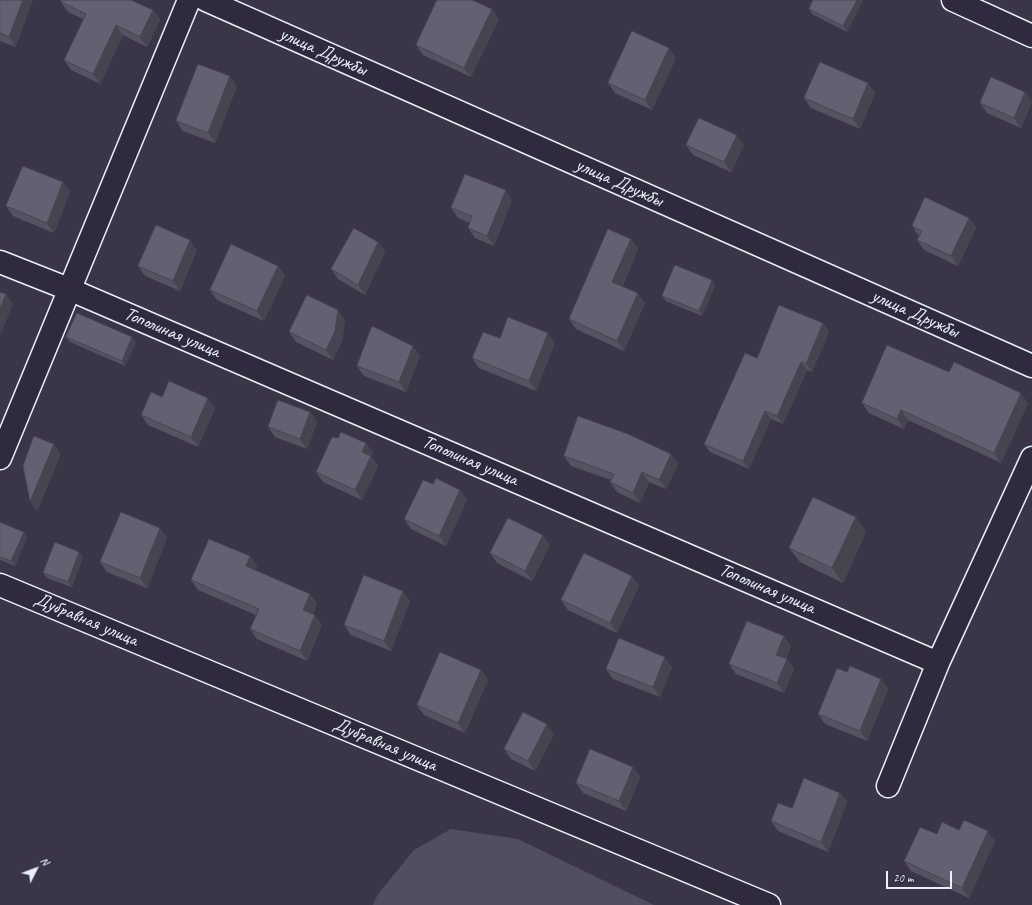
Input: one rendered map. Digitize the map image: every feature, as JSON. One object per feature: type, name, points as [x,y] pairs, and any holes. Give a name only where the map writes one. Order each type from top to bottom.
[{"type":"street","points":[[0,458],[189,0]]},
{"type":"street","name":"улица Дружбы","points":[[206,0],[1032,366]]},
{"type":"street","points":[[953,0],[1032,36]]},
{"type":"street","name":"Тополиная улица","points":[[0,262],[70,290],[938,663]]},
{"type":"street","points":[[888,786],[938,663],[1032,458]]},
{"type":"street","name":"Дубравная улица","points":[[0,585],[769,905]]},
{"type":"shaded area","points":[[451,829],[518,839],[654,905],[373,905],[378,894],[414,850]]},
{"type":"building","points":[[0,0],[23,0],[9,37],[0,33]]},
{"type":"building","points":[[61,0],[131,0],[153,10],[140,37],[116,25],[93,74],[64,60],[86,14],[61,2]]},
{"type":"building","points":[[437,0],[472,0],[492,9],[464,68],[416,45]]},
{"type":"building","points":[[813,0],[857,0],[843,26],[809,9]]},
{"type":"building","points":[[632,31],[669,48],[645,100],[608,83]]},
{"type":"building","points":[[820,62],[868,83],[853,119],[804,98]]},
{"type":"building","points":[[198,64],[230,76],[208,133],[176,121]]},
{"type":"building","points":[[991,77],[1025,92],[1014,118],[980,103]]},
{"type":"building","points":[[699,118],[737,135],[724,162],[686,145]]},
{"type":"building","points":[[23,166],[63,182],[47,223],[6,206]]},
{"type":"building","points":[[465,174],[506,190],[487,236],[468,228],[472,216],[451,208]]},
{"type":"building","points":[[925,197],[969,218],[951,256],[917,240],[922,231],[912,226]]},
{"type":"building","points":[[156,225],[190,240],[173,281],[138,266]]},
{"type":"building","points":[[354,228],[378,242],[358,285],[331,269]]},
{"type":"building","points":[[608,229],[631,239],[612,282],[638,293],[617,341],[569,319]]},
{"type":"building","points":[[231,244],[278,266],[257,311],[210,290]]},
{"type":"building","points":[[675,265],[712,280],[699,311],[662,296]]},
{"type":"building","points":[[0,292],[6,294],[0,309]]},
{"type":"building","points":[[307,295],[338,310],[335,331],[326,350],[289,332]]},
{"type":"building","points":[[779,305],[823,323],[806,364],[801,362],[777,416],[765,411],[743,461],[704,444],[745,353],[757,358]]},
{"type":"building","points":[[77,313],[132,337],[122,361],[66,337]]},
{"type":"building","points":[[508,317],[548,333],[529,381],[472,358],[483,332],[500,338]]},
{"type":"building","points":[[372,326],[413,346],[399,382],[357,366]]},
{"type":"building","points":[[887,345],[949,372],[954,362],[1021,393],[994,453],[901,410],[897,419],[862,403]]},
{"type":"building","points":[[169,381],[208,398],[191,437],[141,415],[151,392],[162,397]]},
{"type":"building","points":[[278,400],[310,412],[300,439],[268,427]]},
{"type":"building","points":[[578,416],[628,434],[671,454],[659,480],[642,472],[633,493],[610,482],[614,474],[564,456]]},
{"type":"building","points":[[341,432],[366,443],[362,452],[371,456],[355,490],[316,472],[332,437],[338,438]]},
{"type":"building","points":[[34,436],[54,444],[30,502],[23,466]]},
{"type":"building","points":[[436,478],[460,490],[439,536],[404,519],[423,480],[433,484]]},
{"type":"building","points":[[813,497],[856,517],[832,568],[789,548]]},
{"type":"building","points":[[121,512],[160,528],[140,578],[100,562]]},
{"type":"building","points":[[508,518],[543,535],[525,571],[490,553]]},
{"type":"building","points":[[0,522],[24,532],[11,561],[0,557]]},
{"type":"building","points":[[209,539],[250,556],[246,566],[310,594],[303,610],[315,615],[300,651],[250,629],[259,609],[191,580]]},
{"type":"building","points":[[55,542],[79,552],[68,582],[43,573]]},
{"type":"building","points":[[584,553],[632,576],[610,623],[561,600]]},
{"type":"building","points":[[364,575],[403,591],[384,641],[344,625]]},
{"type":"building","points":[[747,621],[784,636],[776,655],[787,659],[777,683],[729,664]]},
{"type":"building","points":[[619,638],[665,657],[653,687],[606,669]]},
{"type":"building","points":[[440,652],[481,670],[458,723],[417,705]]},
{"type":"building","points":[[850,666],[881,679],[860,731],[818,714],[837,668],[847,672]]},
{"type":"building","points":[[523,712],[547,724],[528,761],[504,749]]},
{"type":"building","points":[[590,749],[633,767],[619,801],[576,783]]},
{"type":"building","points":[[804,778],[840,793],[821,842],[771,821],[778,803],[792,808]]},
{"type":"building","points":[[964,820],[988,831],[962,888],[904,861],[920,827],[937,834],[942,822],[959,830]]}]
